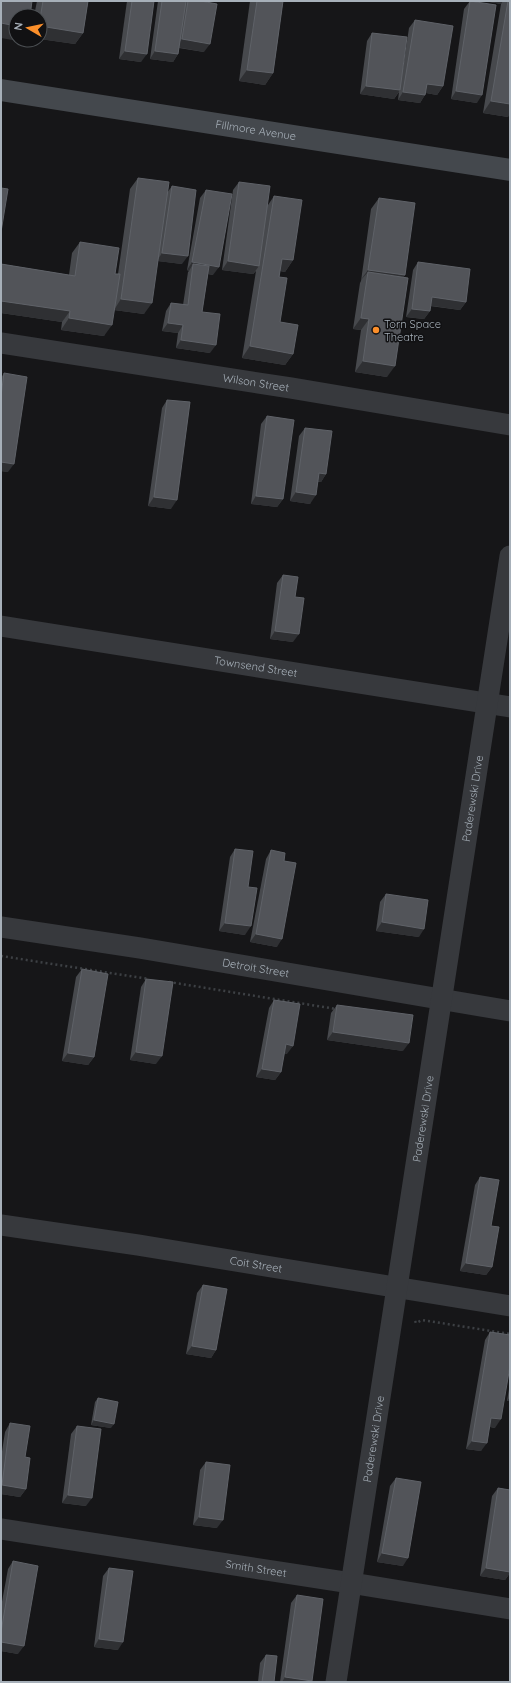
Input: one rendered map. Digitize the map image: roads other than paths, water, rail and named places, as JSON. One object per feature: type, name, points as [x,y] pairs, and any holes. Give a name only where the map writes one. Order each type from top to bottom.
[{"type":"street","name":"Fillmore Avenue","points":[[1,90],[510,170]]},
{"type":"street","name":"Wilson Street","points":[[1,343],[291,388],[510,425]]},
{"type":"street","name":"Paderewski Drive","points":[[336,1682],[510,556]]},
{"type":"street","name":"Townsend Street","points":[[1,626],[510,707]]},
{"type":"street","name":"Detroit Street","points":[[1,927],[140,948],[510,1011]]},
{"type":"street","name":"Coit Street","points":[[1,1225],[510,1306]]},
{"type":"street","name":"Smith Street","points":[[1,1529],[510,1609]]},
{"type":"place","name":"Torn Space Theatre","points":[[376,330]]}]
